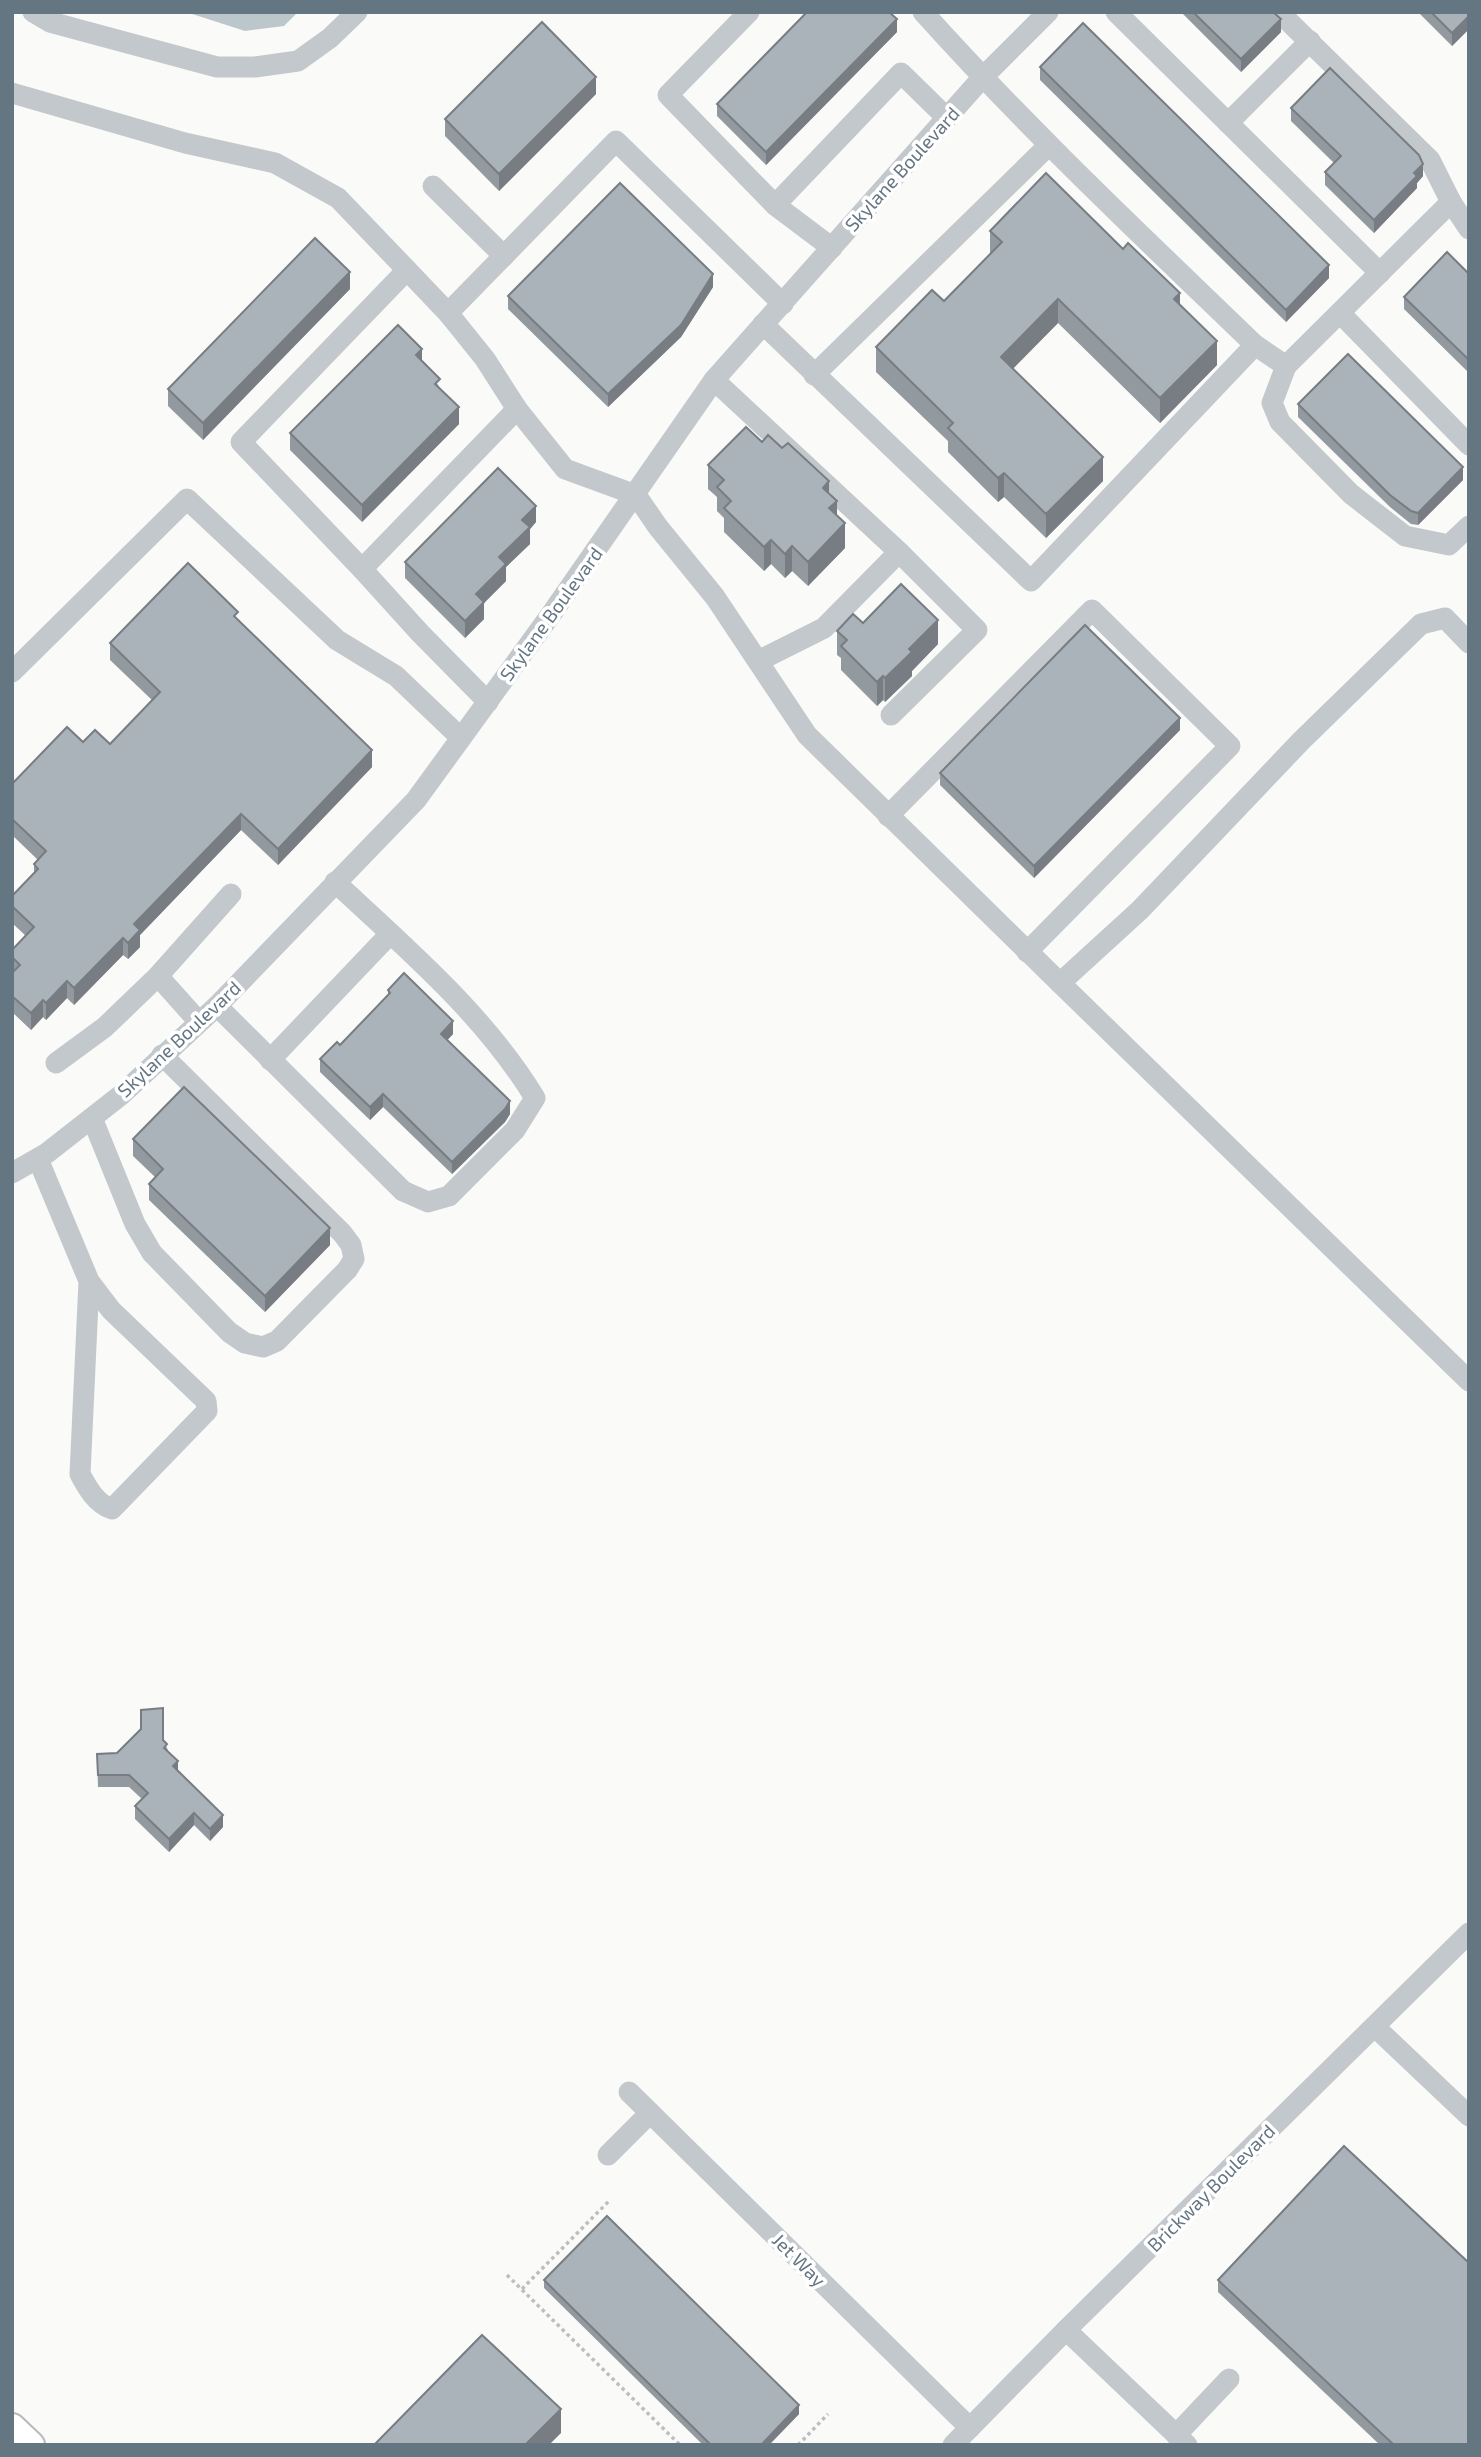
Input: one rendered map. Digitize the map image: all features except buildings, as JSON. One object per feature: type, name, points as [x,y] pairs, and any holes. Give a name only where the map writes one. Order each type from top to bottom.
[{"type":"main road","points":[[12,2427],[31,2445]]},
{"type":"street","points":[[33,12],[50,22],[217,67],[255,67],[298,61],[330,38],[357,12]]},
{"type":"street","points":[[749,12],[668,95],[775,205],[832,248]]},
{"type":"street","points":[[923,12],[1048,146],[1255,345],[1286,366]]},
{"type":"street","name":"Skylane Boulevard","points":[[12,1173],[38,1159],[121,1095],[217,1006],[416,800],[636,495],[714,380],[982,78],[1048,12]]},
{"type":"street","points":[[1116,12],[1380,273]]},
{"type":"street","points":[[1279,12],[1430,160],[1451,202],[1469,229]]},
{"type":"street","points":[[1228,123],[1310,41]]},
{"type":"street","points":[[775,205],[901,73],[947,118]]},
{"type":"street","points":[[12,93],[185,143],[275,163],[338,198],[448,313],[485,359],[517,409],[565,469],[636,495],[715,597],[807,734],[1027,952],[1469,1381]]},
{"type":"street","points":[[448,313],[616,141],[783,304]]},
{"type":"street","points":[[814,375],[1048,146]]},
{"type":"street","points":[[433,186],[504,256]]},
{"type":"street","points":[[1451,202],[1286,366],[1272,402],[1280,422],[1351,494],[1405,536],[1449,545],[1469,526]]},
{"type":"street","points":[[407,270],[241,442],[488,702]]},
{"type":"street","points":[[1340,313],[1469,445]]},
{"type":"street","points":[[764,324],[1031,581],[1255,345]]},
{"type":"street","points":[[714,380],[900,552],[977,630],[891,715]]},
{"type":"street","points":[[362,569],[517,409]]},
{"type":"street","points":[[12,672],[187,499],[337,640],[396,676],[461,738]]},
{"type":"street","points":[[758,661],[824,628],[900,552]]},
{"type":"street","points":[[888,816],[1092,610],[1230,746],[1027,952]]},
{"type":"street","points":[[1060,983],[1140,910],[1301,741],[1421,624],[1445,618],[1469,643]]},
{"type":"street","points":[[217,1006],[403,1191],[428,1202],[449,1196],[515,1130],[535,1098],[514,1063],[446,988],[335,882]]},
{"type":"street","points":[[56,1063],[104,1027],[158,976],[231,894]]},
{"type":"street","points":[[270,1060],[390,934]]},
{"type":"street","points":[[158,976],[199,1022]]},
{"type":"street","points":[[92,1118],[135,1224],[152,1253],[244,1343],[263,1347],[276,1340],[347,1270],[354,1259],[351,1245],[162,1055]]},
{"type":"street","points":[[38,1159],[89,1281],[111,1310],[206,1401],[207,1411],[111,1509],[90,1492],[80,1474],[89,1281]]},
{"type":"street","name":"Brickway Boulevard","points":[[954,2445],[1066,2330],[1469,1933]]},
{"type":"street","points":[[1375,2027],[1469,2116]]},
{"type":"street","name":"Jet Way","points":[[629,2092],[970,2428]]},
{"type":"street","points":[[608,2155],[650,2113]]},
{"type":"street","points":[[1066,2330],[1182,2440],[1228,2379]]},
{"type":"path","points":[[522,2289],[610,2200]]},
{"type":"path","points":[[507,2275],[680,2445]]},
{"type":"path","points":[[798,2445],[828,2414]]},
{"type":"shaded area","points":[[186,12],[298,12],[284,26],[245,31]]}]
